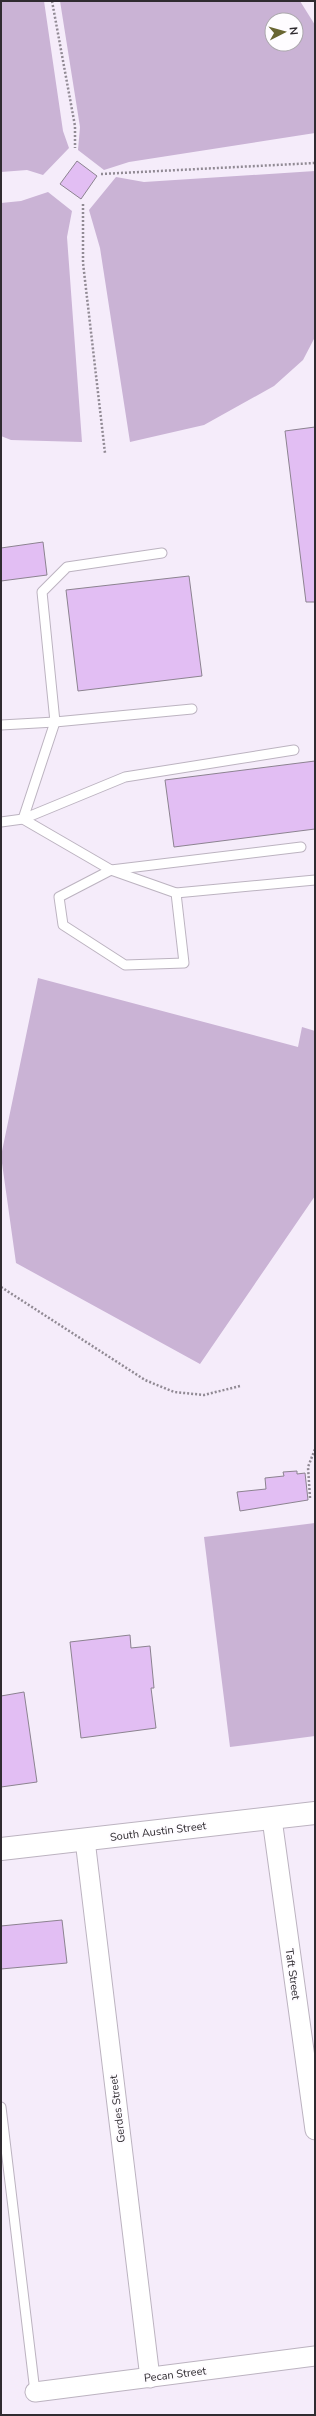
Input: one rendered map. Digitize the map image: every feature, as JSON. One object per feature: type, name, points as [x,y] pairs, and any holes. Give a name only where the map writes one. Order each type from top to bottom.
[{"type":"main road","name":"South Austin Street","points":[[1,1849],[315,1813]]},
{"type":"street","name":"Taft Street","points":[[272,1819],[315,2130]]},
{"type":"street","name":"Gerdes Street","points":[[85,1840],[150,2378]]},
{"type":"street","name":"Pecan Street","points":[[35,2392],[315,2356]]},
{"type":"lane","points":[[23,819],[55,722],[42,592],[67,567],[162,553]]},
{"type":"lane","points":[[1,725],[55,722],[192,709]]},
{"type":"lane","points":[[1,822],[23,819],[125,777],[294,750]]},
{"type":"lane","points":[[23,819],[112,870],[176,893],[315,880]]},
{"type":"lane","points":[[176,893],[184,962],[126,964],[63,925],[59,897],[112,870],[301,847]]},
{"type":"lane","points":[[1,2108],[35,2392]]},
{"type":"path","points":[[52,1],[75,126],[75,148]]},
{"type":"path","points":[[101,174],[315,162]]},
{"type":"path","points":[[83,204],[83,263],[105,453]]},
{"type":"path","points":[[1,1287],[145,1380],[174,1392],[204,1395],[240,1386]]},
{"type":"path","points":[[310,1498],[308,1466],[315,1448]]},
{"type":"shaded area","points":[[1,1],[44,1],[63,131],[69,148],[43,175],[27,170],[1,172]]},
{"type":"shaded area","points":[[60,1],[300,1],[315,25],[315,133],[129,162],[104,170],[78,150],[80,127]]},
{"type":"shaded area","points":[[315,171],[315,337],[303,360],[274,386],[204,425],[130,442],[100,248],[89,210],[116,177],[144,182]]},
{"type":"shaded area","points":[[48,192],[72,211],[67,237],[82,442],[11,440],[1,436],[1,203],[21,201]]},
{"type":"shaded area","points":[[38,978],[298,1047],[302,1027],[315,1031],[315,1196],[200,1364],[16,1263],[1,1156]]},
{"type":"shaded area","points":[[315,1523],[315,1736],[230,1747],[204,1537]]},
{"type":"building","points":[[77,161],[97,176],[81,199],[60,184]]},
{"type":"building","points":[[315,427],[315,602],[306,602],[285,431]]},
{"type":"building","points":[[43,542],[47,575],[1,581],[1,548]]},
{"type":"building","points":[[189,576],[202,676],[78,691],[66,590]]},
{"type":"building","points":[[315,761],[315,829],[174,847],[165,780]]},
{"type":"building","points":[[297,1471],[297,1474],[305,1473],[308,1500],[240,1511],[237,1492],[266,1489],[265,1478],[284,1476],[283,1472]]},
{"type":"building","points":[[130,1635],[131,1648],[150,1646],[154,1688],[151,1688],[156,1728],[81,1738],[70,1642]]},
{"type":"building","points":[[24,1692],[37,1782],[1,1787],[1,1696]]},
{"type":"building","points":[[62,1920],[67,1963],[1,1969],[1,1926]]}]
